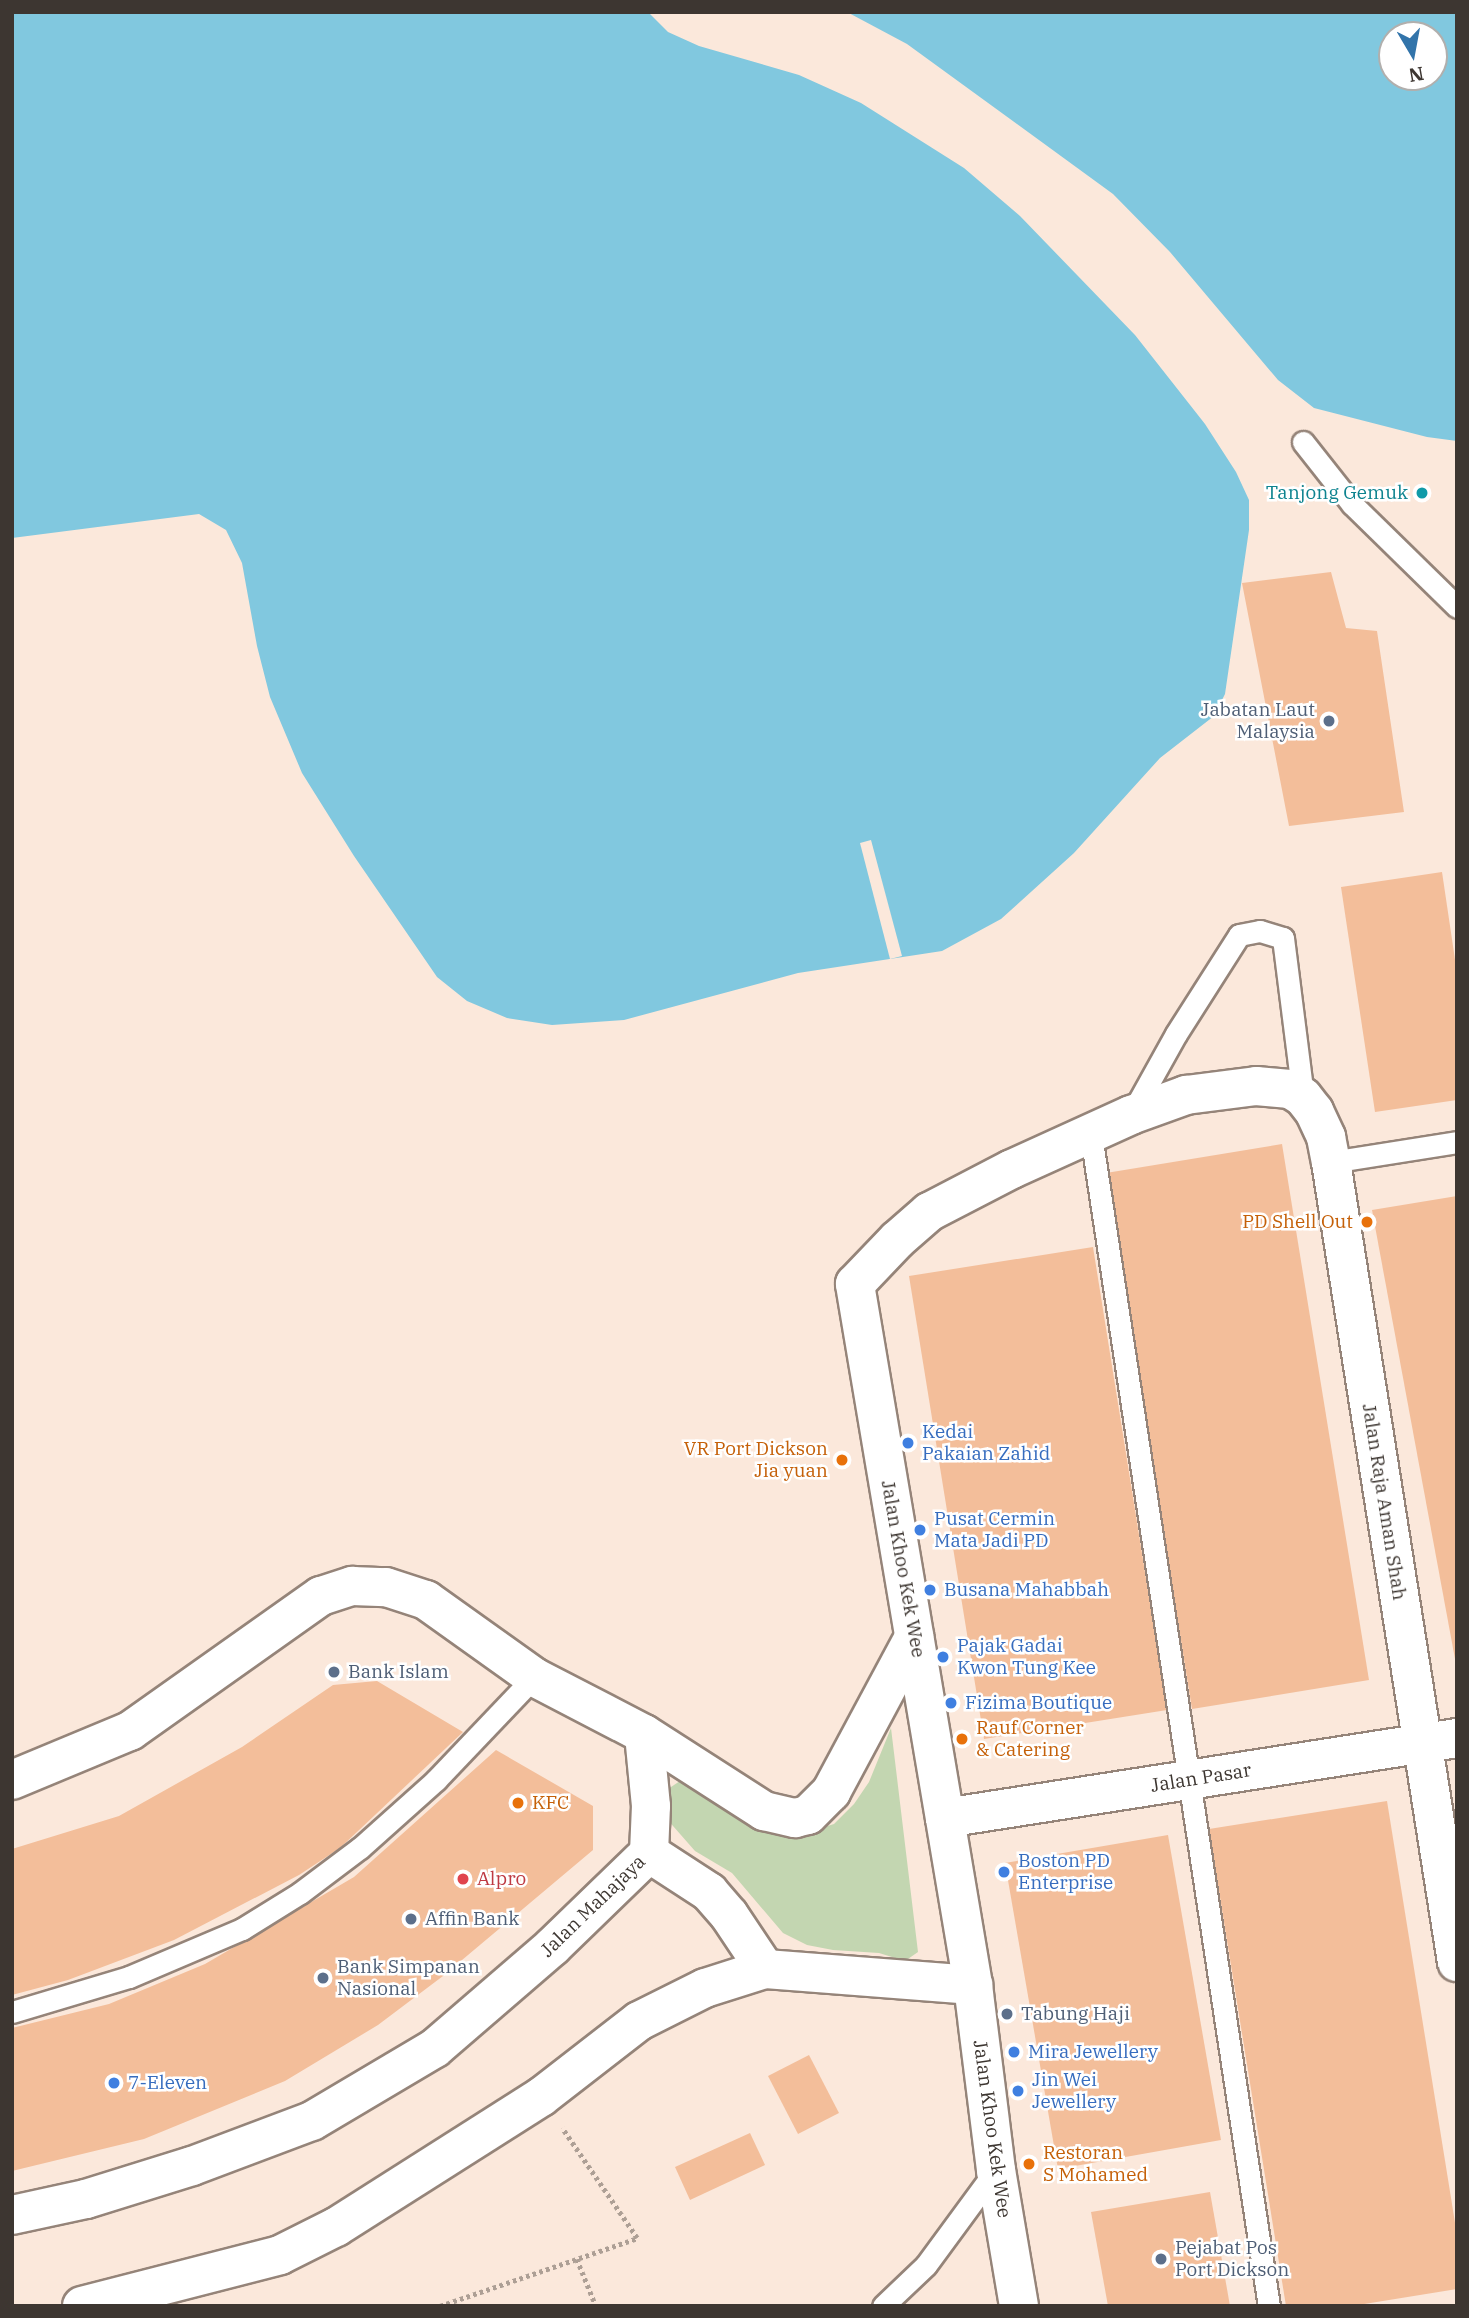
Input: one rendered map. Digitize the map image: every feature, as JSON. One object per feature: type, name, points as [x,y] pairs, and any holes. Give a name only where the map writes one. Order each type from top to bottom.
[{"type":"street","name":"Jalan Khoo Kek Wee","points":[[1018,2306],[996,2169],[973,1985],[855,1284],[897,1240],[929,1212],[1012,1169],[1131,1115],[1186,1095],[1256,1086],[1290,1089],[1303,1097]]},
{"type":"street","name":"Jalan Raja Aman Shah","points":[[1303,1097],[1314,1111],[1326,1137],[1439,1740],[1457,1962]]},
{"type":"street","points":[[12,1780],[130,1731],[321,1596],[352,1586],[386,1587],[426,1600],[534,1677],[644,1734],[764,1811],[795,1818],[808,1815],[831,1792],[914,1637]]},
{"type":"street","name":"Jalan Mahajaya","points":[[12,2215],[86,2199],[178,2170],[312,2121],[435,2048],[552,1947],[649,1853],[651,1806],[644,1734]]},
{"type":"street","name":"Jalan Pasar","points":[[945,1818],[1439,1740]]},
{"type":"street","points":[[649,1853],[709,1892],[729,1915],[765,1969]]},
{"type":"street","points":[[82,2306],[280,2255],[336,2227],[541,2097],[639,2021],[705,1988],[765,1969],[973,1985]]},
{"type":"lane","points":[[1303,442],[1352,504],[1457,607]]},
{"type":"lane","points":[[1131,1115],[1176,1034],[1238,935],[1261,931],[1283,938],[1303,1097]]},
{"type":"lane","points":[[1091,1135],[1269,2306]]},
{"type":"lane","points":[[1331,1162],[1457,1142]]},
{"type":"lane","points":[[12,2012],[129,1977],[242,1929],[300,1893],[360,1848],[436,1780],[534,1677]]},
{"type":"lane","points":[[883,2306],[934,2256],[996,2169]]},
{"type":"path","points":[[440,2306],[637,2238],[541,2097]]},
{"type":"path","points":[[577,2259],[596,2306]]},
{"type":"green space","points":[[891,1728],[918,1952],[905,1961],[879,1953],[807,1945],[783,1933],[732,1873],[695,1851],[666,1818],[668,1789],[680,1781],[735,1812],[805,1833],[834,1824],[854,1804],[869,1782]]},
{"type":"water","points":[[12,12],[648,12],[668,32],[699,46],[799,75],[861,103],[964,168],[1020,216],[1135,335],[1205,424],[1236,472],[1249,500],[1249,530],[1225,694],[1214,716],[1160,758],[1074,853],[1001,919],[942,951],[798,973],[624,1020],[552,1025],[507,1018],[467,1001],[437,977],[354,856],[302,773],[270,697],[257,646],[242,563],[226,530],[199,514],[12,538]]},
{"type":"water","points":[[847,12],[1457,12],[1457,441],[1427,437],[1314,408],[1278,380],[1170,252],[1113,194],[907,44]]},
{"type":"pier","points":[[871,840],[902,956],[890,959],[860,843]]},
{"type":"building","name":"Jabatan Laut Malaysia","points":[[1331,572],[1346,628],[1377,631],[1404,812],[1289,826],[1242,583]]},
{"type":"building","points":[[1442,872],[1457,973],[1457,1100],[1375,1112],[1341,887]]},
{"type":"building","points":[[1282,1144],[1369,1680],[1192,1709],[1106,1173]]},
{"type":"building","points":[[1457,1196],[1457,1659],[1455,1659],[1372,1210]]},
{"type":"building","points":[[1093,1247],[1167,1710],[984,1739],[909,1276]]},
{"type":"building","points":[[377,1681],[463,1732],[340,1848],[299,1875],[174,1940],[68,1980],[12,1995],[12,1849],[119,1816],[242,1747],[333,1685]]},
{"type":"building","points":[[496,1750],[593,1806],[593,1850],[443,1976],[378,2025],[285,2081],[144,2139],[12,2171],[12,2028],[109,2004],[205,1964],[354,1877]]},
{"type":"building","points":[[1387,1801],[1457,2235],[1457,2289],[1352,2306],[1286,2306],[1209,1829]]},
{"type":"building","points":[[1168,1835],[1221,2140],[1058,2169],[1005,1863]]},
{"type":"building","points":[[809,2055],[839,2113],[798,2134],[768,2076]]},
{"type":"building","points":[[750,2133],[765,2165],[690,2200],[675,2167]]},
{"type":"building","name":"Pejabat Pos Port Dickson","points":[[1210,2192],[1230,2306],[1108,2306],[1091,2212]]},
{"type":"place","name":"Tanjong Gemuk","points":[[1422,493]]},
{"type":"place","name":"Jabatan Laut Malaysia","points":[[1329,721]]},
{"type":"place","name":"PD Shell Out","points":[[1367,1222]]},
{"type":"place","name":"Kedai Pakaian Zahid","points":[[908,1443]]},
{"type":"place","name":"VR Port Dickson Jia yuan","points":[[842,1460]]},
{"type":"place","name":"Pusat Cermin Mata Jadi PD","points":[[920,1530]]},
{"type":"place","name":"Busana Mahabbah","points":[[930,1590]]},
{"type":"place","name":"Pajak Gadai Kwon Tung Kee","points":[[943,1657]]},
{"type":"place","name":"Bank Islam","points":[[334,1672]]},
{"type":"place","name":"Fizima Boutique","points":[[951,1703]]},
{"type":"place","name":"Rauf Corner & Catering","points":[[962,1739]]},
{"type":"place","name":"KFC","points":[[518,1803]]},
{"type":"place","name":"Boston PD Enterprise","points":[[1004,1872]]},
{"type":"place","name":"Alpro","points":[[463,1879]]},
{"type":"place","name":"Affin Bank","points":[[411,1919]]},
{"type":"place","name":"Bank Simpanan Nasional","points":[[323,1978]]},
{"type":"place","name":"Tabung Haji","points":[[1007,2014]]},
{"type":"place","name":"Mira Jewellery","points":[[1014,2052]]},
{"type":"place","name":"7-Eleven","points":[[114,2083]]},
{"type":"place","name":"Jin Wei Jewellery","points":[[1018,2091]]},
{"type":"place","name":"Restoran S Mohamed","points":[[1029,2164]]},
{"type":"place","name":"Pejabat Pos Port Dickson","points":[[1161,2259]]}]
